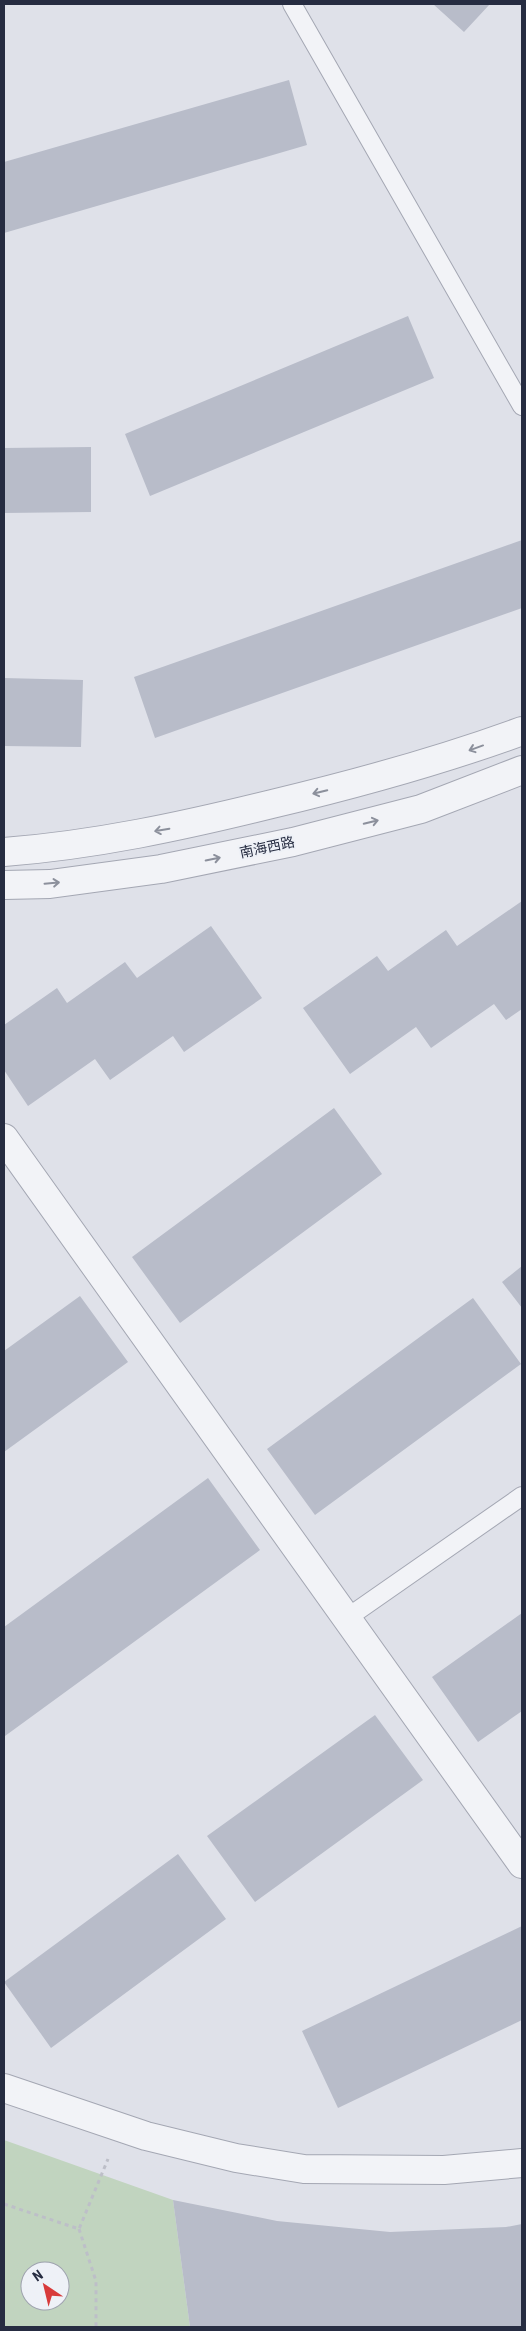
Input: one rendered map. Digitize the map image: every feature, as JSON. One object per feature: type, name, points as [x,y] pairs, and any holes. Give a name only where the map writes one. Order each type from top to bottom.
[{"type":"street","points":[[4,852],[58,848],[180,827],[343,787],[466,751],[522,731]]},
{"type":"street","name":"南海西路","points":[[4,885],[50,884],[161,869],[293,842],[421,809],[522,770]]},
{"type":"street","points":[[4,1138],[522,1864]]},
{"type":"street","points":[[4,2088],[122,2128],[236,2158],[304,2169],[444,2170],[522,2163]]},
{"type":"lane","points":[[292,4],[522,406]]},
{"type":"lane","points":[[347,1618],[522,1496]]},
{"type":"path","points":[[96,2327],[96,2281],[78,2229],[122,2128]]},
{"type":"path","points":[[4,2204],[78,2229]]},
{"type":"green space","points":[[4,2140],[173,2200],[190,2327],[4,2327]]},
{"type":"building","points":[[433,4],[490,4],[464,32]]},
{"type":"building","points":[[289,80],[307,145],[4,233],[4,162]]},
{"type":"building","points":[[408,316],[434,378],[150,496],[125,434]]},
{"type":"building","points":[[91,447],[91,512],[4,513],[4,448]]},
{"type":"building","points":[[522,540],[522,608],[155,738],[134,677]]},
{"type":"building","points":[[4,678],[83,680],[81,747],[4,746]]},
{"type":"building","points":[[522,901],[522,1009],[506,1020],[494,1004],[431,1048],[416,1027],[350,1074],[303,1008],[377,956],[388,971],[446,930],[457,946]]},
{"type":"building","points":[[211,926],[262,998],[184,1052],[173,1036],[110,1080],[95,1059],[28,1106],[4,1070],[4,1025],[57,988],[67,1003],[125,962],[137,978]]},
{"type":"building","points":[[334,1108],[382,1174],[180,1323],[132,1257]]},
{"type":"building","points":[[522,1266],[522,1308],[502,1282]]},
{"type":"building","points":[[80,1296],[128,1362],[4,1452],[4,1351]]},
{"type":"building","points":[[473,1298],[521,1364],[315,1515],[267,1449]]},
{"type":"building","points":[[208,1478],[260,1550],[5,1736],[4,1627]]},
{"type":"building","points":[[522,1613],[522,1711],[478,1742],[432,1677]]},
{"type":"building","points":[[375,1715],[423,1780],[255,1902],[207,1836]]},
{"type":"building","points":[[178,1854],[226,1919],[51,2048],[4,1982]]},
{"type":"building","points":[[522,1926],[522,2020],[338,2108],[302,2031]]},
{"type":"building","points":[[173,2200],[277,2221],[390,2232],[506,2227],[522,2224],[522,2327],[190,2327]]}]
